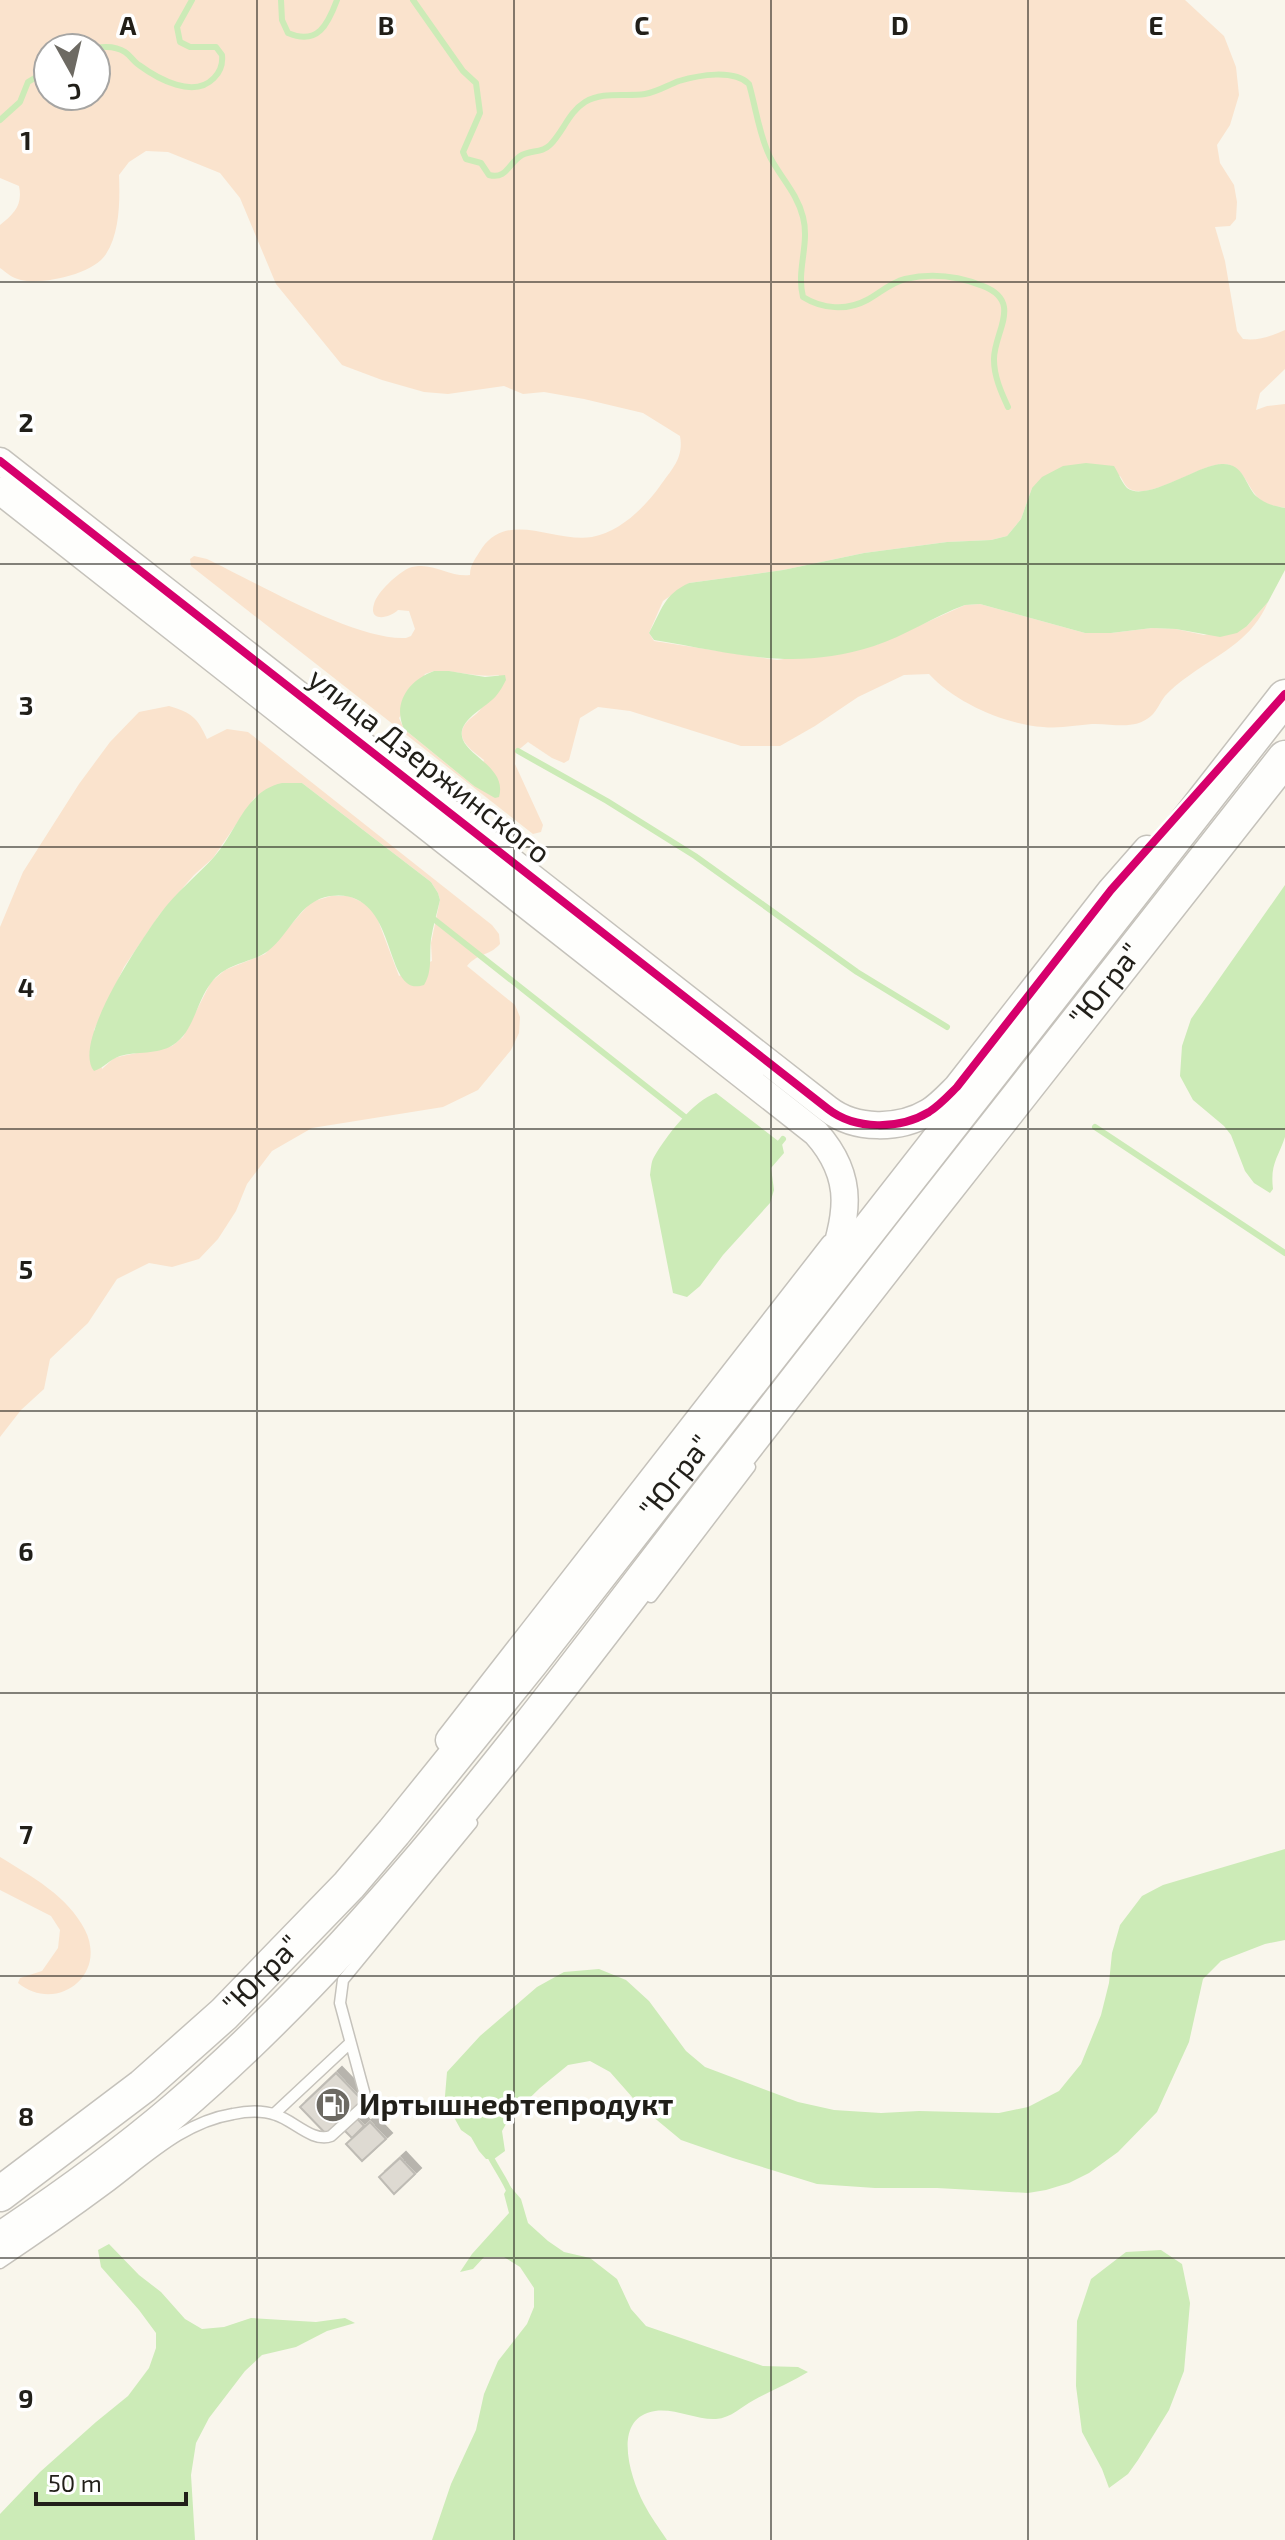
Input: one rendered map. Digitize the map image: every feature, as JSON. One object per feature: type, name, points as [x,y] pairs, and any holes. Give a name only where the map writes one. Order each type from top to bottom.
[{"type":"highway","name":"\"Югра\"","points":[[0,2194],[143,2086],[224,2014],[378,1851],[532,1661],[1285,695]]},
{"type":"highway","name":"\"Югра\"","points":[[0,2240],[89,2178],[173,2112],[258,2033],[373,1914],[560,1686],[1285,758]]},
{"type":"street","name":"улица Дзержинского","points":[[0,461],[819,1119]]},
{"type":"street","name":"улица Дзержинского","points":[[0,491],[819,1119]]},
{"type":"street","points":[[928,1113],[957,1087],[1111,890],[1285,695]]},
{"type":"street","points":[[825,1284],[841,1234],[846,1198],[841,1170],[827,1145],[819,1119],[844,1119],[868,1124],[900,1122],[928,1113],[983,1083]]},
{"type":"street","points":[[378,1851],[457,1728],[841,1234]]},
{"type":"lane","points":[[791,1407],[874,1281]]},
{"type":"lane","points":[[645,1604],[732,1494],[757,1457]]},
{"type":"lane","points":[[0,2263],[84,2205],[179,2133],[197,2124],[246,2111],[274,2114],[317,2137],[325,2138],[364,2106],[366,2099],[340,2003],[343,1980],[481,1812]]},
{"type":"lane","points":[[274,2114],[350,2043]]},
{"type":"shaded area","points":[[0,0],[1185,0],[1224,36],[1236,67],[1239,95],[1230,125],[1217,145],[1220,163],[1234,185],[1236,219],[1230,226],[1215,227],[1225,261],[1237,331],[1243,339],[1249,339],[1265,338],[1285,330],[1285,369],[1260,393],[1256,410],[1285,404],[1285,508],[1264,502],[1256,496],[1240,472],[1222,464],[1146,491],[1127,487],[1120,476],[1032,488],[1021,519],[1007,536],[864,553],[783,570],[689,583],[663,601],[649,633],[654,641],[777,660],[876,645],[965,605],[980,604],[1085,633],[1152,628],[1204,635],[1247,626],[1268,602],[1245,635],[1175,686],[1151,716],[1130,725],[1049,727],[1013,722],[967,703],[929,674],[904,675],[858,697],[780,746],[741,746],[630,711],[598,707],[580,718],[569,760],[564,763],[528,742],[516,752],[515,764],[543,825],[541,832],[533,834],[191,566],[190,559],[194,556],[207,559],[278,595],[361,630],[406,638],[415,629],[409,611],[398,610],[381,617],[373,610],[379,594],[399,574],[409,568],[425,566],[470,575],[472,564],[482,548],[505,531],[533,530],[578,538],[612,530],[639,510],[669,474],[679,457],[680,436],[643,413],[584,399],[544,392],[523,394],[504,386],[448,394],[424,392],[342,365],[276,284],[240,198],[220,173],[168,152],[146,151],[129,162],[119,175],[117,226],[111,246],[100,261],[80,272],[54,279],[18,279],[0,268],[0,225],[16,208],[20,199],[19,186],[0,178]],"holes":[[[425,674],[499,675],[483,706],[463,729],[466,744],[484,760],[474,786],[404,729],[399,718]]]},
{"type":"shaded area","points":[[1086,463],[1114,466],[1125,486],[1136,491],[1147,491],[1212,466],[1229,465],[1240,471],[1259,499],[1285,508],[1285,570],[1268,602],[1247,626],[1237,633],[1220,637],[1152,628],[1085,633],[980,604],[965,605],[874,646],[845,654],[790,659],[764,658],[654,640],[649,633],[668,598],[689,583],[783,570],[864,553],[1007,536],[1021,519],[1032,488],[1042,477],[1063,466]]},
{"type":"shaded area","points":[[434,671],[485,677],[505,675],[506,680],[497,694],[467,721],[462,733],[467,746],[498,779],[499,797],[495,798],[474,786],[404,729],[400,710],[405,694],[417,680]]},
{"type":"shaded area","points":[[169,706],[183,711],[197,721],[207,739],[227,729],[248,732],[492,925],[499,934],[500,944],[467,966],[515,1005],[520,1017],[519,1033],[511,1050],[478,1090],[443,1107],[312,1128],[272,1151],[247,1184],[236,1211],[218,1239],[199,1259],[172,1267],[149,1263],[117,1279],[88,1323],[50,1359],[44,1389],[21,1410],[0,1437],[0,927],[23,872],[79,784],[110,742],[139,712]],"holes":[[[302,783],[431,882],[440,900],[431,943],[432,961],[399,976],[376,915],[366,904],[349,896],[331,896],[311,902],[265,954],[225,970],[211,982],[183,1037],[172,1046],[114,1058],[102,1069],[94,1030],[124,967],[160,914],[213,858],[255,797]]]},
{"type":"shaded area","points":[[282,783],[302,783],[431,882],[440,900],[431,939],[429,974],[424,985],[411,985],[401,976],[380,924],[369,908],[353,898],[330,896],[310,904],[268,951],[217,976],[186,1032],[173,1045],[120,1056],[94,1071],[89,1057],[92,1038],[111,992],[138,946],[166,906],[222,847],[250,803],[269,787]]},
{"type":"shaded area","points":[[1285,885],[1285,1137],[1274,1167],[1270,1193],[1254,1183],[1245,1171],[1231,1135],[1193,1100],[1180,1076],[1182,1046],[1191,1019]]},
{"type":"shaded area","points":[[716,1093],[782,1144],[784,1153],[771,1168],[774,1190],[770,1203],[723,1255],[700,1286],[687,1297],[673,1293],[650,1175],[653,1159],[673,1129],[699,1103]]},
{"type":"shaded area","points":[[1285,1849],[1285,1940],[1265,1944],[1221,1961],[1203,1979],[1189,2042],[1157,2112],[1118,2152],[1089,2173],[1046,2190],[1028,2193],[817,2184],[681,2140],[640,2106],[610,2072],[590,2061],[568,2065],[510,2117],[502,2131],[505,2151],[494,2159],[486,2159],[471,2137],[461,2130],[445,2096],[447,2072],[480,2036],[537,1987],[564,1972],[599,1969],[626,1980],[649,2001],[686,2051],[705,2067],[798,2102],[834,2110],[881,2113],[999,2113],[1028,2107],[1059,2091],[1081,2064],[1101,2015],[1120,1925],[1142,1896],[1163,1885]]},
{"type":"shaded area","points":[[0,1857],[59,1897],[85,1930],[90,1962],[84,1975],[62,1992],[33,1992],[18,1983],[20,1978],[42,1971],[58,1948],[60,1930],[51,1916],[0,1890]]},
{"type":"shaded area","points":[[509,2185],[521,2199],[528,2223],[564,2252],[590,2258],[617,2279],[631,2309],[646,2326],[763,2366],[798,2367],[808,2372],[721,2418],[655,2411],[641,2416],[633,2425],[628,2436],[628,2450],[634,2479],[646,2508],[667,2540],[432,2540],[451,2484],[476,2430],[484,2394],[498,2361],[527,2324],[534,2307],[534,2288],[520,2267],[504,2257],[484,2257],[473,2269],[460,2272],[509,2213],[504,2194]]},
{"type":"shaded area","points":[[109,2244],[185,2319],[202,2329],[224,2327],[251,2318],[316,2322],[345,2318],[355,2323],[327,2331],[296,2347],[262,2355],[245,2371],[209,2418],[196,2443],[191,2475],[195,2540],[0,2540],[0,2514],[40,2472],[128,2396],[149,2368],[156,2348],[156,2333],[101,2267],[98,2250]]},
{"type":"shaded area","points":[[1161,2250],[1182,2264],[1190,2303],[1184,2371],[1169,2410],[1138,2460],[1128,2474],[1109,2488],[1082,2432],[1076,2386],[1077,2321],[1091,2279],[1126,2252]]},
{"type":"building","points":[[336,2073],[363,2101],[351,2112],[364,2126],[352,2138],[338,2124],[327,2135],[300,2107]]},
{"type":"building","points":[[370,2122],[386,2139],[362,2161],[346,2144]]},
{"type":"building","points":[[400,2158],[415,2174],[394,2194],[379,2177]]},
{"type":"waterway","points":[[112,47],[122,50],[137,64],[176,85],[197,87],[206,84],[220,70],[222,55],[216,47],[190,47],[180,42],[177,27],[192,0]]},
{"type":"waterway","points":[[281,0],[282,20],[288,33],[307,37],[314,35],[325,24],[337,0]]},
{"type":"waterway","points":[[413,0],[463,71],[476,83],[480,113],[463,152],[466,159],[481,163],[489,175],[500,175],[522,155],[547,148],[575,111],[592,99],[607,95],[645,94],[706,75],[743,79],[749,84],[766,149],[797,200],[803,217],[803,297],[826,306],[851,306],[900,281],[925,276],[954,278],[983,286],[995,293],[1004,309],[994,360],[1000,390],[1008,407]]},
{"type":"waterway","points":[[0,120],[20,102],[32,80]]},
{"type":"waterway","points":[[518,751],[607,801],[695,856],[857,972],[947,1027]]},
{"type":"waterway","points":[[435,920],[690,1121]]},
{"type":"waterway","points":[[1095,1127],[1285,1253]]},
{"type":"waterway","points":[[775,1149],[783,1139]]},
{"type":"waterway","points":[[488,2152],[511,2195]]},
{"type":"cycle path","points":[[0,461],[828,1109],[864,1124],[891,1124],[917,1118],[937,1106],[957,1087],[1111,890],[1285,694]]},
{"type":"place","name":"Иртышнефтепродукт","points":[[333,2105]]}]
